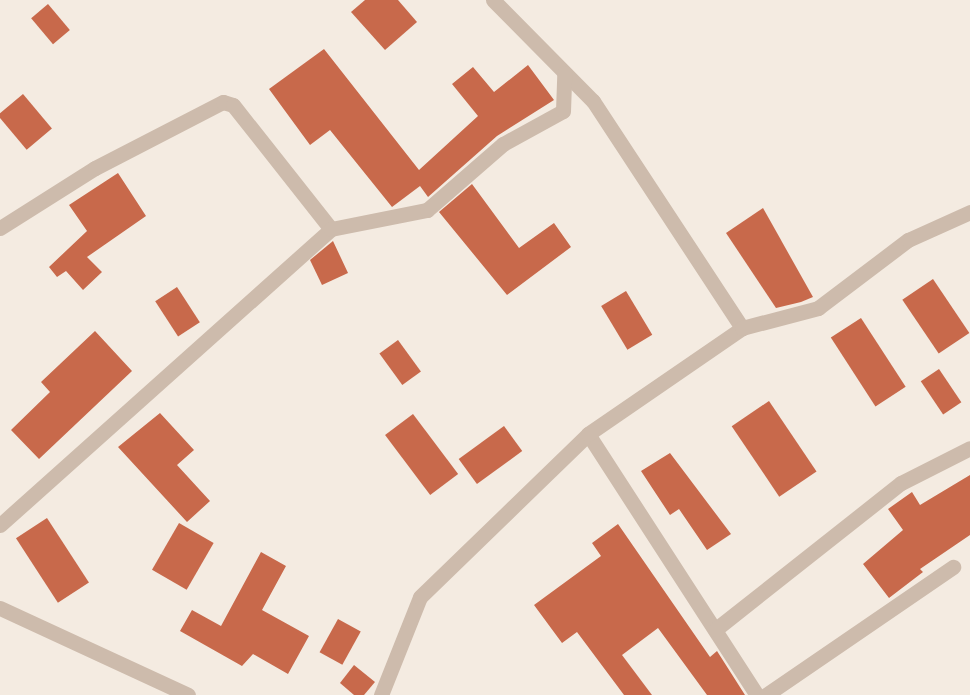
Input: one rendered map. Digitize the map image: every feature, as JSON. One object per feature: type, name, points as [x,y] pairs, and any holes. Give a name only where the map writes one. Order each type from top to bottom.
[{"type":"street","points":[[493,0],[564,73],[632,156],[742,328]]},
{"type":"street","points":[[0,525],[331,230],[427,210],[503,144],[562,111],[564,73]]},
{"type":"street","points":[[0,228],[94,168],[212,103],[223,102],[233,105],[331,230]]},
{"type":"street","points":[[381,695],[420,597],[588,434],[742,328],[818,308],[908,240],[970,212]]},
{"type":"street","points":[[588,434],[757,695]]},
{"type":"street","points":[[716,629],[901,483],[970,448]]},
{"type":"street","points":[[765,695],[953,567]]},
{"type":"street","points":[[0,608],[188,695]]},
{"type":"building","points":[[365,0],[398,0],[417,22],[385,50],[351,12]]},
{"type":"building","points":[[48,4],[70,30],[53,44],[31,18]]},
{"type":"building","points":[[324,49],[419,170],[478,116],[452,84],[473,67],[494,92],[528,65],[554,100],[497,136],[428,197],[420,186],[392,207],[330,130],[310,145],[269,89]]},
{"type":"building","points":[[23,94],[52,128],[27,150],[0,118],[0,113]]},
{"type":"building","points":[[118,173],[146,216],[87,257],[102,272],[83,290],[66,271],[57,277],[49,267],[87,231],[69,205]]},
{"type":"building","points":[[472,184],[519,248],[554,223],[571,247],[507,295],[439,212]]},
{"type":"building","points":[[763,208],[813,297],[776,308],[726,233]]},
{"type":"building","points":[[333,241],[348,273],[322,285],[310,260]]},
{"type":"building","points":[[933,279],[969,333],[939,354],[902,300]]},
{"type":"building","points":[[177,287],[200,322],[178,336],[155,301]]},
{"type":"building","points":[[626,291],[652,335],[627,350],[601,306]]},
{"type":"building","points":[[861,318],[906,387],[875,406],[831,338]]},
{"type":"building","points":[[95,331],[132,371],[39,459],[11,430],[50,392],[41,382]]},
{"type":"building","points":[[398,340],[421,372],[402,385],[379,354]]},
{"type":"building","points":[[939,369],[961,402],[943,414],[921,381]]},
{"type":"building","points":[[769,401],[817,471],[779,497],[732,426]]},
{"type":"building","points":[[160,413],[194,450],[177,465],[210,501],[187,522],[118,447]]},
{"type":"building","points":[[413,414],[458,474],[430,495],[385,435]]},
{"type":"building","points":[[504,426],[522,451],[477,484],[459,459]]},
{"type":"building","points":[[670,453],[731,534],[707,550],[679,509],[670,515],[641,471]]},
{"type":"building","points":[[970,475],[970,535],[920,569],[923,572],[889,598],[863,564],[903,530],[888,509],[912,492],[920,505]]},
{"type":"building","points":[[47,518],[89,583],[58,603],[16,538]]},
{"type":"building","points":[[179,523],[214,543],[187,590],[152,570]]},
{"type":"building","points":[[618,524],[710,657],[717,651],[745,695],[707,695],[658,628],[622,655],[652,695],[624,695],[577,632],[562,643],[534,605],[601,556],[592,543]]},
{"type":"building","points":[[261,552],[286,566],[262,610],[309,636],[288,674],[253,654],[242,666],[180,631],[192,610],[221,626]]},
{"type":"building","points":[[338,619],[361,632],[342,665],[320,652]]},
{"type":"building","points":[[354,665],[375,682],[364,695],[354,695],[340,683]]}]
